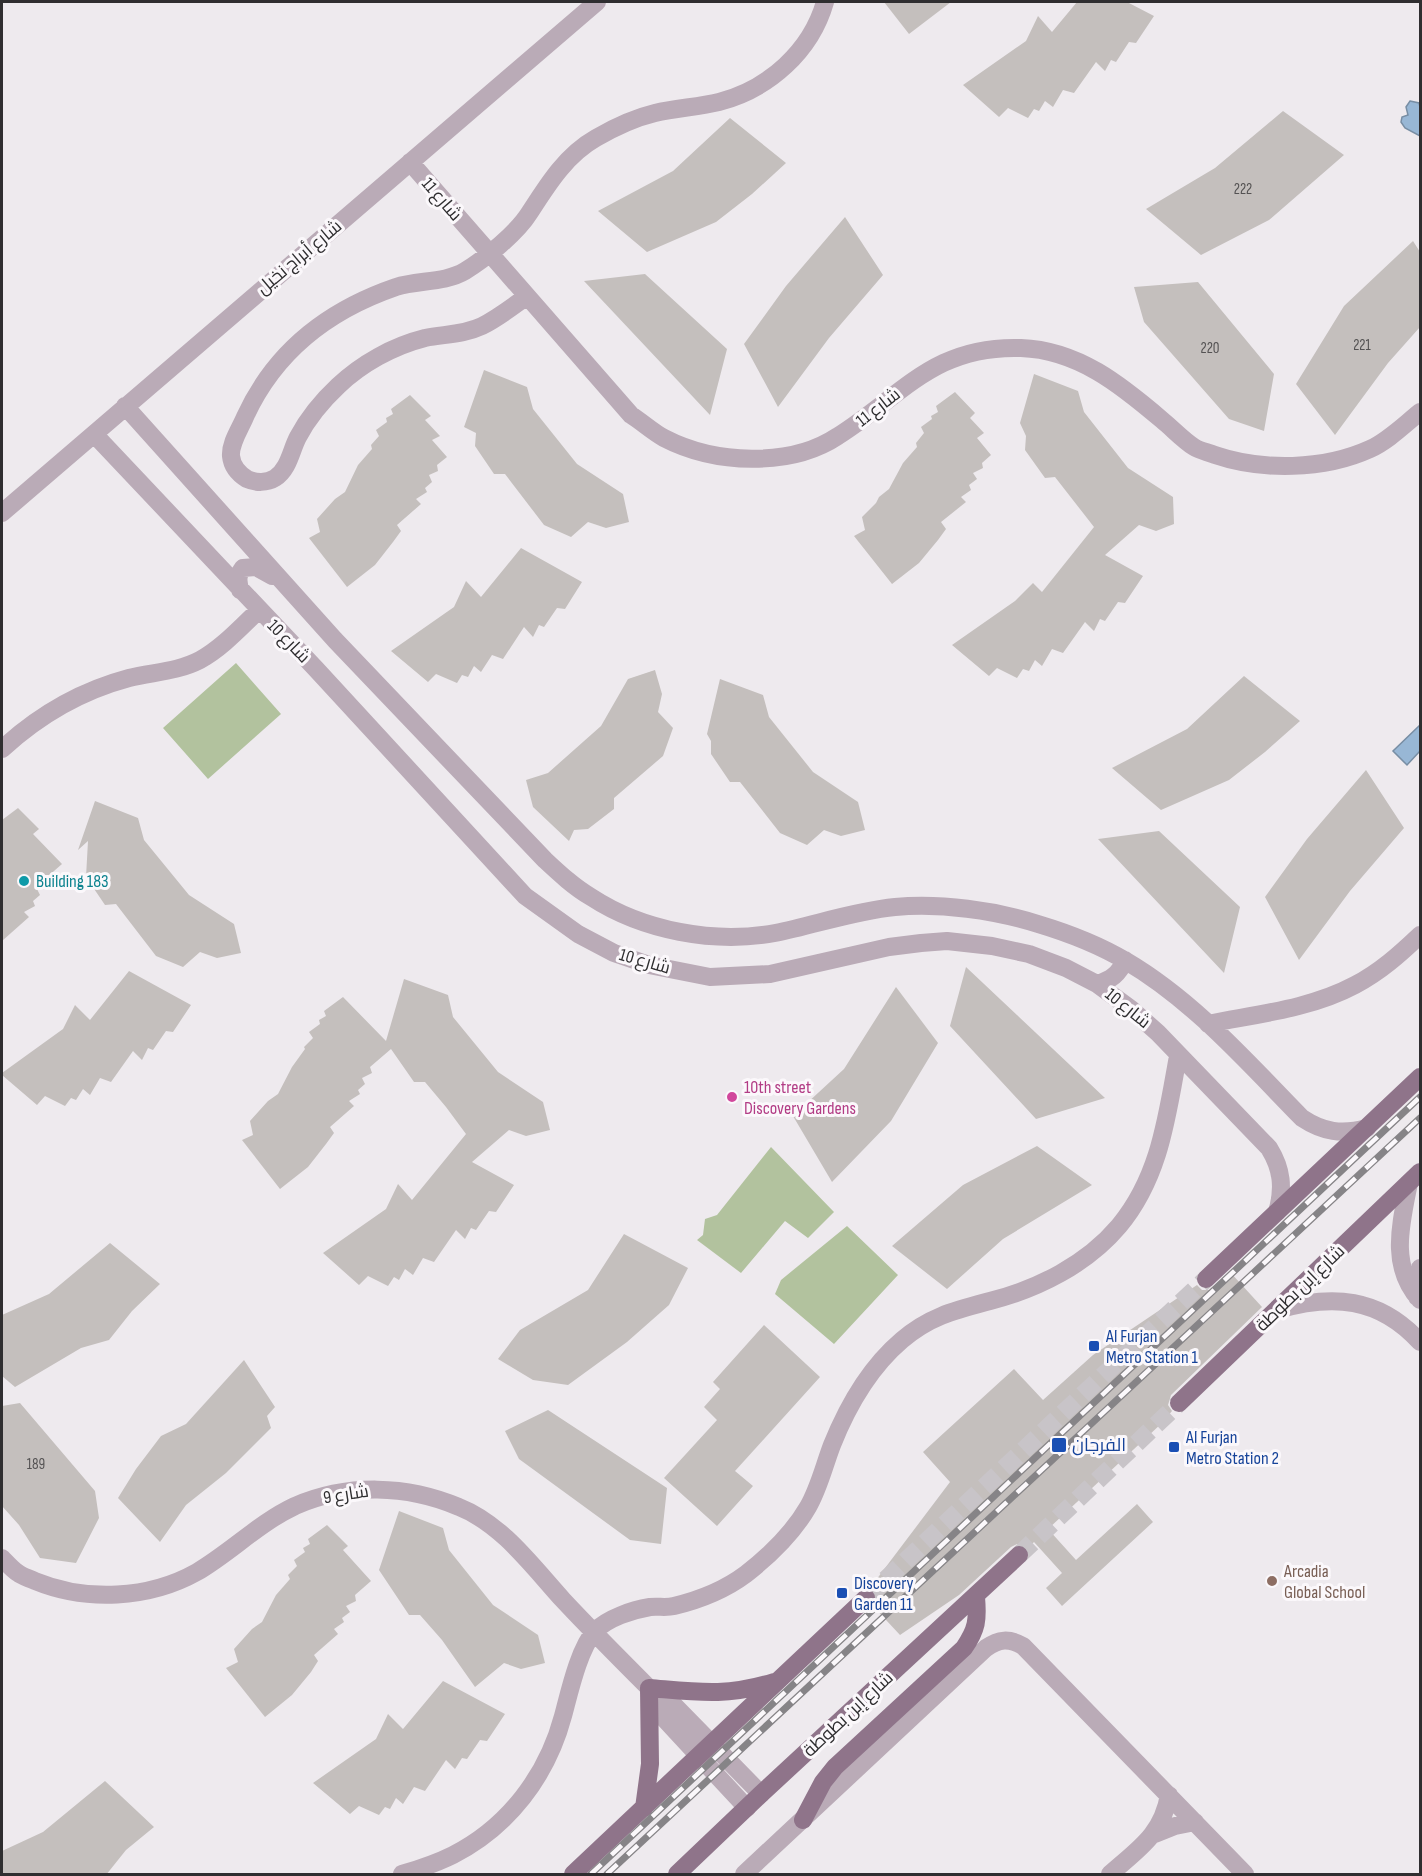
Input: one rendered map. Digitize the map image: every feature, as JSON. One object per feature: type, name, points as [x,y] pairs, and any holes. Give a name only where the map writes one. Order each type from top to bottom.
[{"type":"main road","points":[[1206,1279],[1420,1077]]},
{"type":"main road","name":"شارع إبن بطوطة","points":[[1179,1403],[1415,1177]]},
{"type":"main road","name":"شارع إبن بطوطة","points":[[677,1875],[1019,1555]]},
{"type":"main road","points":[[803,1820],[823,1782],[835,1767],[964,1648],[974,1634],[978,1618],[976,1597]]},
{"type":"main road","points":[[573,1875],[866,1598]]},
{"type":"main road","points":[[644,1808],[650,1764],[649,1688],[722,1693],[779,1680]]},
{"type":"street","name":"شارع أبراج نخيل","points":[[2,513],[597,2]]},
{"type":"street","points":[[526,297],[481,326],[446,336],[426,338],[395,349],[365,365],[339,385],[316,410],[298,438],[285,469],[276,477],[265,482],[253,481],[242,476],[234,466],[231,455],[233,443],[253,399],[280,360],[315,327],[356,302],[400,285],[450,277],[463,272],[520,225],[555,174],[591,140],[625,122],[654,113],[721,102],[763,84],[788,65],[808,40],[825,2]]},
{"type":"street","name":"شارع 11","points":[[410,162],[631,415],[663,437],[692,450],[723,457],[754,459],[793,454],[814,448],[836,438],[906,384],[935,366],[965,355],[993,349],[1040,350],[1077,360],[1122,387],[1195,448],[1229,460],[1262,466],[1320,463],[1370,449],[1420,412]]},
{"type":"street","name":"شارع 10","points":[[125,406],[335,640],[545,861],[567,881],[593,899],[657,926],[731,937],[771,933],[848,915],[895,907],[943,907],[990,913],[1037,923],[1082,939],[1125,960],[1156,981],[1208,1024],[1302,1118],[1313,1126],[1340,1133],[1367,1128]]},
{"type":"street","name":"شارع 10","points":[[94,434],[525,896],[578,934],[614,953],[649,965],[710,976],[770,974],[889,947],[947,941],[992,946],[1029,954],[1066,968],[1097,984],[1131,1009],[1158,1033],[1269,1148],[1276,1160],[1282,1186],[1276,1212]]},
{"type":"street","points":[[240,590],[237,580],[239,573],[243,568],[249,566],[264,571],[288,588]]},
{"type":"street","points":[[2,749],[48,712],[74,698],[102,686],[172,670],[200,660],[214,651],[259,610]]},
{"type":"street","points":[[1208,1024],[1316,1002],[1355,985],[1390,963],[1420,935]]},
{"type":"street","points":[[1097,984],[1114,976],[1125,960]]},
{"type":"street","points":[[402,1875],[453,1855],[483,1837],[510,1813],[533,1785],[550,1754],[574,1675],[594,1632],[611,1620],[630,1612],[650,1607],[670,1607],[723,1588],[744,1576],[795,1526],[818,1488],[842,1422],[864,1381],[905,1337],[930,1320],[957,1308],[1023,1291],[1084,1259],[1102,1244],[1133,1208],[1145,1187],[1161,1143],[1178,1056]]},
{"type":"street","points":[[1171,1092],[1182,1080],[1195,1073]]},
{"type":"street","points":[[1415,1177],[1401,1223],[1398,1245],[1401,1265],[1419,1299]]},
{"type":"street","points":[[1419,1299],[1420,1268]]},
{"type":"street","points":[[1276,1310],[1302,1302],[1327,1300],[1352,1302],[1376,1310],[1398,1322],[1420,1342]]},
{"type":"street","name":"شارع 9","points":[[2,1558],[19,1574],[45,1585],[91,1594],[130,1593],[156,1588],[196,1572],[254,1531],[294,1507],[332,1494],[354,1490],[395,1490],[436,1498],[461,1507],[501,1534],[649,1688],[670,1701],[761,1794]]},
{"type":"street","points":[[744,1875],[986,1648],[1004,1639],[1023,1646],[1245,1875]]},
{"type":"street","name":"شارع 9","points":[[649,1688],[658,1712],[747,1808]]},
{"type":"street","points":[[1155,1834],[1165,1814],[1169,1795]]},
{"type":"street","points":[[1110,1875],[1155,1834],[1175,1826],[1195,1822]]},
{"type":"green space","points":[[236,663],[281,714],[208,779],[163,728]]},
{"type":"green space","points":[[771,1147],[834,1212],[808,1238],[785,1221],[741,1273],[697,1240],[703,1235],[705,1219],[717,1215]]},
{"type":"green space","points":[[847,1226],[898,1275],[834,1344],[775,1294],[781,1280]]},
{"type":"water","points":[[1410,101],[1419,103],[1420,136],[1405,128],[1401,122],[1402,117],[1408,115],[1406,107]]},
{"type":"water","points":[[1420,725],[1420,751],[1407,765],[1393,751]]},
{"type":"building","points":[[884,2],[951,2],[909,34]]},
{"type":"building","points":[[1077,2],[1127,2],[1154,16],[1136,43],[1129,42],[1116,62],[1111,60],[1105,71],[1096,62],[1074,93],[1063,90],[1053,107],[1045,101],[1039,111],[1034,109],[1028,118],[1008,108],[999,117],[963,85],[1026,41],[1038,16],[1052,32]]},
{"type":"building","points":[[1283,111],[1344,155],[1269,220],[1201,255],[1146,209],[1215,168]]},
{"type":"building","points":[[730,118],[786,163],[716,222],[647,252],[598,211],[673,171]]},
{"type":"building","points":[[845,217],[883,275],[829,338],[778,407],[744,344],[786,286]]},
{"type":"building","points":[[1413,241],[1420,252],[1420,327],[1388,363],[1335,435],[1296,384],[1344,306]]},
{"type":"building","points":[[645,274],[727,349],[710,415],[584,281]]},
{"type":"building","points":[[1198,282],[1274,374],[1264,431],[1229,419],[1144,322],[1134,287]]},
{"type":"building","points":[[484,370],[527,387],[533,409],[577,464],[623,494],[629,522],[606,528],[588,522],[571,537],[544,525],[505,474],[494,474],[475,446],[476,433],[464,427]]},
{"type":"building","points":[[1034,374],[1078,391],[1084,412],[1128,468],[1173,497],[1174,524],[1156,531],[1139,525],[1105,555],[1143,576],[1125,603],[1118,602],[1105,621],[1100,619],[1094,631],[1085,622],[1063,653],[1052,649],[1042,666],[1035,660],[1029,671],[1023,669],[1017,678],[997,668],[989,676],[952,645],[1015,601],[1033,583],[1042,592],[1094,527],[1055,477],[1045,478],[1025,450],[1026,436],[1020,423]]},
{"type":"building","points":[[955,392],[975,413],[970,418],[984,433],[977,438],[991,455],[982,463],[983,468],[973,473],[977,479],[969,485],[971,490],[961,497],[966,502],[941,522],[946,529],[938,540],[919,563],[892,584],[854,536],[865,530],[862,517],[889,489],[903,463],[917,447],[916,443],[924,433],[921,427],[938,412],[936,406]]},
{"type":"building","points":[[410,395],[431,416],[425,420],[440,436],[432,440],[447,457],[437,465],[438,471],[429,475],[432,482],[425,488],[427,492],[416,499],[421,504],[397,525],[401,531],[393,542],[375,565],[347,587],[309,538],[320,532],[317,519],[335,499],[345,492],[358,465],[372,449],[371,445],[379,436],[376,430],[387,422],[386,418],[393,414],[391,409]]},
{"type":"building","points":[[521,548],[582,582],[565,609],[557,608],[544,627],[539,625],[533,637],[524,627],[503,659],[492,655],[481,672],[474,666],[468,677],[462,675],[457,683],[436,674],[428,682],[391,651],[454,607],[466,581],[481,597]]},
{"type":"building","points":[[655,670],[662,694],[658,712],[673,728],[663,756],[614,798],[614,809],[588,829],[574,830],[569,841],[533,807],[526,780],[548,773],[601,726],[628,679]]},
{"type":"building","points":[[1244,676],[1300,721],[1229,780],[1161,810],[1112,768],[1187,729]]},
{"type":"building","points":[[720,679],[763,695],[769,717],[813,772],[858,802],[865,830],[841,836],[824,830],[807,845],[780,833],[740,782],[730,782],[711,754],[711,741],[707,734]]},
{"type":"building","points":[[1366,770],[1404,828],[1350,891],[1299,960],[1265,897],[1307,839]]},
{"type":"building","points":[[95,801],[138,818],[144,840],[189,895],[234,924],[241,953],[217,958],[200,952],[183,967],[156,956],[116,904],[105,905],[86,877],[88,841],[78,850]]},
{"type":"building","name":"Building 183","points":[[18,808],[39,829],[33,834],[62,864],[46,878],[47,884],[37,889],[40,895],[33,901],[35,906],[24,912],[29,917],[2,941],[2,820]]},
{"type":"building","points":[[1159,831],[1240,907],[1224,973],[1098,839]]},
{"type":"building","points":[[966,967],[1105,1098],[1036,1119],[950,1026]]},
{"type":"building","points":[[129,971],[191,1005],[173,1032],[166,1031],[153,1050],[148,1048],[142,1060],[133,1051],[111,1082],[100,1078],[90,1095],[83,1089],[76,1100],[71,1098],[65,1106],[45,1096],[37,1105],[2,1075],[63,1029],[75,1005],[90,1020]]},
{"type":"building","points":[[404,979],[448,995],[453,1017],[498,1072],[543,1102],[550,1130],[526,1136],[509,1130],[472,1162],[514,1185],[496,1212],[489,1211],[476,1230],[471,1228],[465,1239],[456,1230],[434,1262],[423,1258],[413,1275],[405,1269],[399,1280],[394,1277],[388,1286],[368,1276],[359,1285],[323,1253],[386,1209],[398,1184],[412,1200],[466,1134],[446,1107],[425,1082],[414,1082],[391,1049],[370,1067],[372,1073],[362,1078],[365,1084],[358,1090],[360,1094],[349,1101],[354,1106],[330,1127],[334,1133],[308,1167],[280,1189],[242,1140],[253,1135],[250,1121],[268,1101],[278,1094],[292,1067],[305,1049],[304,1047],[313,1038],[309,1032],[320,1024],[319,1020],[326,1016],[324,1011],[343,997],[386,1041]]},
{"type":"building","points":[[896,987],[938,1043],[891,1121],[832,1182],[793,1116],[844,1069]]},
{"type":"building","points":[[1037,1146],[1092,1185],[1003,1239],[947,1289],[892,1246],[963,1185]]},
{"type":"building","points":[[624,1234],[688,1268],[669,1305],[627,1342],[568,1385],[533,1380],[498,1359],[520,1330],[588,1290]]},
{"type":"building","points":[[110,1243],[160,1284],[132,1311],[109,1340],[81,1348],[15,1387],[2,1376],[2,1315],[49,1294]]},
{"type":"building","points":[[1230,1272],[1262,1307],[1171,1395],[1168,1405],[1172,1411],[1162,1423],[1048,1529],[1076,1560],[1137,1504],[1153,1522],[1062,1606],[1046,1588],[1062,1573],[1034,1542],[1028,1548],[1017,1544],[959,1595],[900,1635],[873,1606],[877,1596],[870,1588],[950,1482],[923,1452],[1014,1369],[1043,1400],[1093,1355],[1197,1285],[1202,1290],[1209,1290]]},
{"type":"building","points":[[764,1325],[820,1377],[735,1471],[753,1486],[717,1526],[664,1478],[717,1420],[704,1407],[720,1389],[713,1382]]},
{"type":"building","points":[[244,1360],[275,1407],[267,1416],[271,1428],[226,1473],[186,1505],[160,1542],[118,1498],[161,1436],[186,1424]]},
{"type":"building","points":[[20,1403],[95,1491],[99,1518],[76,1563],[40,1558],[19,1525],[2,1506],[2,1406]]},
{"type":"building","points":[[548,1410],[667,1488],[661,1544],[630,1540],[519,1459],[505,1431]]},
{"type":"building","points":[[399,1511],[443,1528],[449,1550],[493,1605],[538,1635],[545,1663],[521,1669],[504,1663],[475,1687],[442,1640],[420,1615],[409,1615],[379,1570]]},
{"type":"building","points":[[327,1525],[348,1546],[343,1550],[371,1581],[355,1595],[356,1601],[346,1606],[350,1612],[342,1618],[344,1622],[334,1629],[338,1634],[314,1655],[318,1661],[311,1672],[292,1695],[265,1717],[226,1668],[238,1662],[234,1649],[252,1629],[262,1622],[276,1595],[290,1579],[288,1575],[297,1566],[294,1560],[305,1552],[303,1548],[310,1544],[308,1539]]},
{"type":"building","points":[[443,1681],[505,1714],[487,1741],[480,1740],[467,1759],[462,1758],[455,1769],[446,1760],[425,1791],[414,1787],[403,1804],[396,1798],[390,1809],[385,1807],[379,1815],[359,1806],[350,1814],[313,1783],[376,1739],[388,1714],[403,1729]]},
{"type":"building","points":[[105,1781],[154,1827],[126,1850],[106,1875],[2,1875],[2,1851],[43,1832]]},
{"type":"tunnel","points":[[866,1598],[1206,1279]]},
{"type":"tunnel","points":[[1019,1555],[1179,1403]]},
{"type":"railway","points":[[591,1874],[1420,1097]]},
{"type":"railway","points":[[607,1874],[1420,1118]]},
{"type":"place","name":"Building 183","points":[[24,881]]},
{"type":"place","name":"10th street Discovery Gardens","points":[[732,1097]]},
{"type":"place","name":"Al Furjan Metro Station 1","points":[[1094,1346]]},
{"type":"place","name":"الفرجان","points":[[1059,1445]]},
{"type":"place","name":"Al Furjan Metro Station 2","points":[[1174,1447]]},
{"type":"place","name":"Arcadia Global School","points":[[1272,1581]]},
{"type":"place","name":"Discovery Garden 11","points":[[842,1593]]}]
